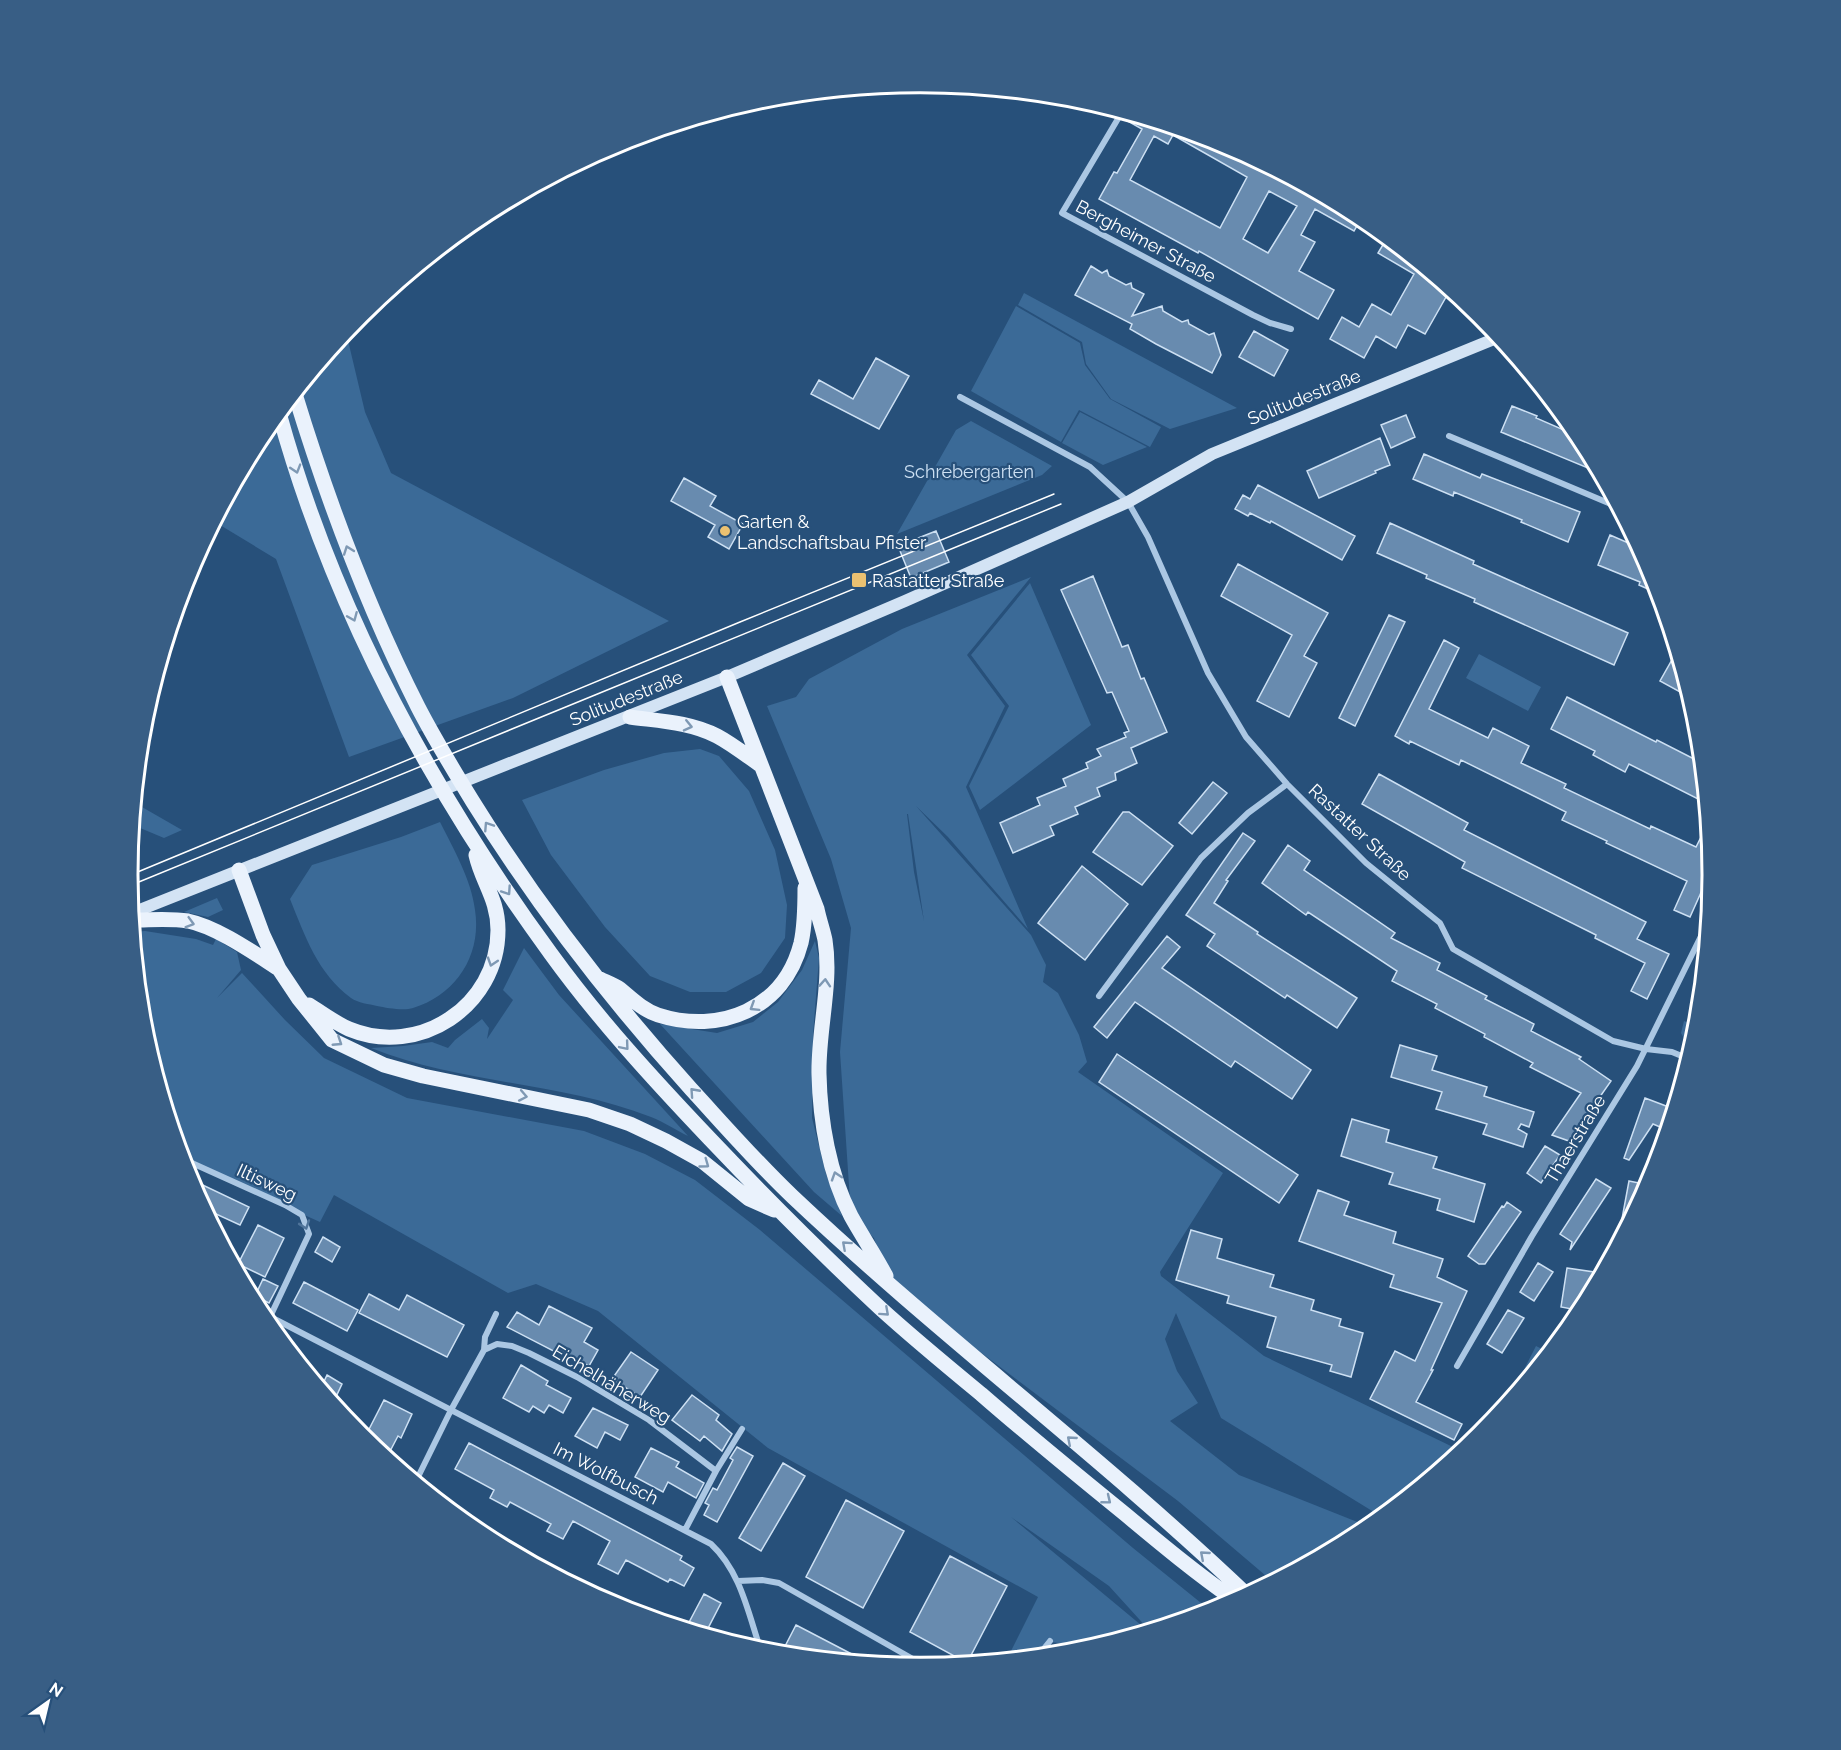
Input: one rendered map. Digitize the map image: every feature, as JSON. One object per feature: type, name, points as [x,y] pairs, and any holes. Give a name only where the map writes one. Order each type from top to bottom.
[{"type":"main road","name":"Solitudestraße","points":[[139,910],[630,717],[905,602],[1128,502],[1212,454],[1490,340]]},
{"type":"main road","points":[[298,402],[323,484],[354,567],[420,710],[487,824],[526,884],[594,977],[677,1073],[791,1195],[1239,1588]]},
{"type":"main road","points":[[282,424],[302,491],[359,631],[417,748],[474,843],[552,956],[605,1022],[677,1104],[781,1214],[882,1310],[1021,1429],[1203,1579],[1226,1594]]},
{"type":"main road","points":[[727,677],[817,909],[825,941],[826,971],[819,1071],[821,1111],[826,1144],[836,1179],[851,1215],[890,1284]]},
{"type":"main road","points":[[630,717],[685,724],[700,729],[726,741],[760,765]]},
{"type":"main road","points":[[299,999],[349,1029],[379,1036],[423,1033],[456,1015],[471,1003],[482,988],[490,968],[496,949],[498,930],[496,909],[490,890],[478,866],[474,843]]},
{"type":"main road","points":[[239,870],[263,935],[279,969],[299,999],[332,1040],[384,1065],[423,1076],[589,1110],[630,1124],[666,1140],[702,1161],[749,1199],[781,1214]]},
{"type":"main road","points":[[594,977],[618,987],[630,999],[655,1014],[678,1021],[700,1023],[724,1021],[746,1012],[762,1002],[780,984],[794,964],[801,944],[805,921],[805,882]]},
{"type":"main road","points":[[140,920],[172,919],[191,922],[230,939],[279,969]]},
{"type":"street","name":"Bergheimer Straße","points":[[1118,119],[1062,213],[1234,305],[1270,323],[1291,329]]},
{"type":"street","points":[[960,398],[1090,467],[1128,502]]},
{"type":"street","points":[[1449,436],[1608,503]]},
{"type":"street","name":"Rastatter Straße","points":[[1128,502],[1148,537],[1208,673],[1246,737],[1287,784],[1366,863],[1440,923],[1453,949],[1613,1041],[1681,1056]]},
{"type":"street","points":[[1099,996],[1201,858],[1248,813],[1287,784]]},
{"type":"street","name":"Thaerstraße","points":[[1457,1366],[1532,1236],[1646,1049],[1700,939]]},
{"type":"street","name":"Iltisweg","points":[[194,1164],[302,1215],[309,1234],[272,1312]]},
{"type":"street","points":[[419,1475],[484,1350],[485,1337],[496,1314]]},
{"type":"street","name":"Im Wolfbusch","points":[[279,1322],[711,1544],[724,1556],[738,1581],[757,1639]]},
{"type":"street","name":"Eichelhäherweg","points":[[484,1350],[496,1344],[512,1346],[578,1377],[649,1420],[717,1471]]},
{"type":"street","points":[[685,1530],[742,1430]]},
{"type":"street","points":[[738,1581],[779,1582],[909,1657]]},
{"type":"street","points":[[1046,1646],[1050,1641]]},
{"type":"green space","points":[[1024,293],[1237,408],[1170,429],[1111,399],[1086,364],[1082,342],[1018,305]]},
{"type":"green space","points":[[1016,306],[1080,343],[1085,365],[1110,399],[1161,427],[1150,447],[1079,410],[1061,442],[971,391]]},
{"type":"green space","points":[[349,343],[365,412],[391,473],[669,621],[513,698],[349,757],[276,559],[221,526],[270,441],[300,399]]},
{"type":"green space","points":[[1080,412],[1147,447],[1103,465],[1062,443]]},
{"type":"green space","name":"Schrebergarten","points":[[971,421],[1052,466],[1042,475],[897,534],[956,430]]},
{"type":"green space","points":[[1031,577],[967,655],[1005,706],[966,787],[1028,929],[948,837],[916,806],[1031,935],[1046,965],[1043,982],[1058,993],[1079,1035],[1087,1062],[1078,1072],[1223,1173],[1160,1272],[1161,1276],[1264,1356],[1453,1447],[1397,1495],[1374,1512],[1221,1418],[1176,1313],[1165,1339],[1177,1371],[1198,1403],[1170,1421],[1239,1475],[1359,1522],[1311,1552],[1266,1576],[1178,1501],[890,1284],[874,1238],[851,1215],[840,1052],[851,928],[831,859],[767,706],[796,697],[809,679],[902,629]],"holes":[[[907,814],[908,814],[924,921],[914,872]]]},
{"type":"green space","points":[[1030,583],[1091,725],[980,810],[969,786],[1009,706],[971,655]]},
{"type":"green space","points":[[1479,654],[1541,687],[1528,711],[1466,678]]},
{"type":"green space","points":[[700,749],[719,756],[749,791],[775,850],[787,905],[785,938],[761,973],[726,992],[690,992],[650,976],[605,927],[551,855],[522,800],[604,770],[664,753]]},
{"type":"green space","points":[[142,807],[182,830],[164,838],[140,828]]},
{"type":"green space","points":[[440,822],[461,865],[473,898],[476,927],[470,957],[463,971],[442,994],[413,1008],[390,1008],[354,1000],[330,978],[321,966],[290,899],[312,865]]},
{"type":"green space","points":[[217,898],[223,910],[208,917],[184,912]]},
{"type":"green space","points":[[141,931],[196,939],[213,945],[216,939],[237,952],[241,970],[217,998],[242,973],[324,1058],[407,1098],[584,1131],[645,1154],[695,1180],[760,1230],[1133,1548],[1202,1604],[1143,1624],[1109,1586],[1011,1517],[1141,1625],[1073,1642],[1050,1642],[1046,1646],[1011,1651],[1038,1597],[768,1448],[598,1311],[536,1284],[508,1293],[334,1195],[320,1222],[195,1166],[165,1077],[145,977]]},
{"type":"green space","points":[[815,941],[819,958],[813,1035],[812,1118],[826,1174],[842,1216],[814,1192],[660,1024],[717,1033],[753,1022],[778,1002],[802,970]]},
{"type":"green space","points":[[524,948],[559,995],[688,1136],[656,1119],[617,1105],[440,1069],[371,1048],[432,1042],[448,1048],[482,1019],[489,1028],[487,1039],[513,1000],[503,990]]},
{"type":"green space","points":[[1684,1021],[1688,1023],[1684,1039],[1681,1033]]},
{"type":"green space","points":[[1536,1346],[1542,1349],[1541,1351],[1521,1375]]},
{"type":"building","points":[[1129,122],[1173,135],[1168,144],[1154,136],[1130,180],[1220,228],[1247,177],[1175,136],[1266,174],[1312,198],[1357,226],[1354,231],[1315,209],[1301,235],[1315,242],[1299,271],[1334,290],[1318,319],[1199,251],[1198,253],[1099,199],[1142,129]],"holes":[[[1269,191],[1297,206],[1268,253],[1243,239]]]},
{"type":"building","points":[[1383,245],[1446,297],[1425,334],[1408,325],[1396,348],[1376,336],[1364,358],[1330,339],[1342,317],[1359,327],[1372,304],[1391,315],[1414,274],[1378,253]]},
{"type":"building","points":[[1091,266],[1102,273],[1107,270],[1109,276],[1126,285],[1131,283],[1132,288],[1144,294],[1132,316],[1162,306],[1163,311],[1182,322],[1188,320],[1189,324],[1209,335],[1214,333],[1221,355],[1212,373],[1130,329],[1132,324],[1075,295]]},
{"type":"building","points":[[1254,331],[1288,350],[1274,376],[1239,357]]},
{"type":"building","points":[[876,358],[909,376],[879,429],[811,394],[819,380],[853,399]]},
{"type":"building","points":[[1512,406],[1537,416],[1536,418],[1563,430],[1588,468],[1501,432]]},
{"type":"building","points":[[1406,415],[1415,437],[1391,448],[1381,425]]},
{"type":"building","points":[[1380,438],[1390,465],[1319,498],[1307,471]]},
{"type":"building","points":[[1424,454],[1480,478],[1482,474],[1580,512],[1568,542],[1454,492],[1453,496],[1413,479]]},
{"type":"building","points":[[684,478],[716,496],[710,506],[743,524],[729,549],[708,537],[715,525],[671,501]]},
{"type":"building","points":[[1258,485],[1355,536],[1342,560],[1271,521],[1270,523],[1250,513],[1248,516],[1235,509],[1243,495],[1250,499]]},
{"type":"building","points":[[1390,523],[1474,561],[1473,564],[1628,633],[1614,665],[1474,602],[1475,599],[1426,578],[1427,575],[1377,553]]},
{"type":"building","points":[[936,531],[949,562],[911,578],[898,546]]},
{"type":"building","points":[[1610,535],[1628,543],[1648,589],[1639,585],[1640,582],[1598,565]]},
{"type":"building","points":[[1238,564],[1328,613],[1304,656],[1317,663],[1289,717],[1257,701],[1292,635],[1221,596]]},
{"type":"building","points":[[1093,576],[1122,647],[1128,645],[1141,679],[1144,678],[1167,732],[1131,748],[1137,763],[1115,773],[1116,780],[1097,788],[1100,796],[1075,807],[1078,814],[1050,826],[1054,835],[1013,853],[1000,823],[1040,805],[1037,798],[1066,786],[1063,779],[1088,768],[1086,763],[1101,756],[1097,749],[1126,737],[1124,733],[1129,731],[1112,692],[1107,693],[1061,590]]},
{"type":"building","points":[[1389,615],[1405,622],[1355,726],[1339,718]]},
{"type":"building","points":[[1444,640],[1459,648],[1429,709],[1488,738],[1493,728],[1529,746],[1521,763],[1566,784],[1564,788],[1650,829],[1651,826],[1696,847],[1701,837],[1702,891],[1690,917],[1674,910],[1687,881],[1562,820],[1566,812],[1461,760],[1459,765],[1395,736]]},
{"type":"building","points":[[1672,660],[1680,692],[1660,681]]},
{"type":"building","points":[[1567,697],[1693,759],[1699,799],[1629,764],[1625,772],[1593,755],[1595,751],[1551,729]]},
{"type":"building","points":[[1379,774],[1468,823],[1464,830],[1646,922],[1637,939],[1669,954],[1647,999],[1631,991],[1645,963],[1595,938],[1596,935],[1462,868],[1465,862],[1362,804]]},
{"type":"building","points":[[1213,782],[1227,793],[1192,834],[1179,823]]},
{"type":"building","points":[[1123,812],[1129,812],[1173,846],[1142,885],[1093,852]]},
{"type":"building","points":[[1243,833],[1255,841],[1226,880],[1228,881],[1214,903],[1258,932],[1257,934],[1357,998],[1337,1028],[1287,995],[1285,998],[1207,946],[1215,934],[1186,915]]},
{"type":"building","points":[[1288,845],[1310,861],[1304,870],[1395,933],[1391,938],[1440,963],[1437,970],[1487,996],[1485,999],[1534,1024],[1531,1031],[1581,1057],[1579,1059],[1611,1081],[1569,1141],[1552,1135],[1581,1093],[1530,1067],[1533,1063],[1435,1008],[1437,1004],[1392,981],[1397,971],[1308,912],[1306,915],[1262,883]]},
{"type":"building","points":[[1082,866],[1128,904],[1085,960],[1038,923]]},
{"type":"building","points":[[1167,936],[1180,947],[1162,968],[1311,1070],[1292,1099],[1235,1061],[1231,1067],[1135,1002],[1107,1038],[1094,1027]]},
{"type":"building","points":[[1400,1045],[1437,1056],[1432,1070],[1487,1087],[1484,1096],[1534,1112],[1529,1127],[1521,1124],[1518,1129],[1527,1134],[1523,1147],[1483,1134],[1487,1124],[1436,1109],[1442,1092],[1391,1077]]},
{"type":"building","points":[[1117,1054],[1298,1175],[1279,1203],[1099,1082]]},
{"type":"building","points":[[1645,1098],[1667,1106],[1661,1127],[1653,1124],[1629,1160],[1624,1158]]},
{"type":"building","points":[[1352,1119],[1389,1130],[1386,1142],[1437,1157],[1433,1168],[1485,1184],[1474,1222],[1437,1210],[1440,1199],[1389,1184],[1393,1173],[1341,1156]]},
{"type":"building","points":[[1545,1146],[1560,1155],[1541,1183],[1527,1173]]},
{"type":"building","points":[[1596,1179],[1611,1188],[1570,1250],[1572,1242],[1560,1234]]},
{"type":"building","points":[[1629,1181],[1639,1183],[1622,1221]]},
{"type":"building","points":[[203,1185],[249,1207],[240,1225],[216,1214]]},
{"type":"building","points":[[1318,1190],[1349,1202],[1344,1215],[1396,1232],[1393,1243],[1443,1259],[1437,1277],[1467,1291],[1431,1370],[1433,1370],[1416,1402],[1462,1424],[1454,1440],[1370,1399],[1395,1351],[1415,1361],[1442,1303],[1390,1287],[1394,1275],[1299,1241]]},
{"type":"building","points":[[1507,1202],[1521,1212],[1485,1264],[1479,1264],[1468,1256]]},
{"type":"building","points":[[258,1225],[284,1238],[265,1277],[243,1267],[240,1260]]},
{"type":"building","points":[[1191,1230],[1222,1239],[1217,1258],[1274,1275],[1270,1287],[1314,1300],[1311,1310],[1341,1319],[1339,1326],[1363,1333],[1351,1377],[1330,1371],[1332,1365],[1267,1347],[1276,1317],[1227,1303],[1229,1296],[1176,1280]]},
{"type":"building","points":[[323,1237],[340,1247],[332,1262],[315,1252]]},
{"type":"building","points":[[1538,1263],[1553,1272],[1534,1301],[1520,1292]]},
{"type":"building","points":[[1567,1268],[1594,1272],[1571,1309],[1561,1307]]},
{"type":"building","points":[[263,1279],[278,1286],[269,1303],[258,1290]]},
{"type":"building","points":[[304,1282],[358,1310],[347,1331],[293,1303]]},
{"type":"building","points":[[369,1294],[399,1310],[407,1295],[464,1325],[447,1357],[359,1313]]},
{"type":"building","points":[[549,1306],[592,1328],[584,1342],[598,1350],[589,1366],[568,1356],[567,1358],[507,1327],[517,1312],[539,1325]]},
{"type":"building","points":[[1508,1310],[1524,1318],[1502,1353],[1487,1344]]},
{"type":"building","points":[[631,1352],[658,1370],[640,1397],[612,1379]]},
{"type":"building","points":[[521,1365],[548,1381],[546,1385],[571,1398],[563,1413],[549,1405],[544,1413],[533,1406],[529,1412],[503,1398]]},
{"type":"building","points":[[327,1375],[342,1384],[337,1395],[333,1391],[324,1381]]},
{"type":"building","points":[[692,1395],[719,1415],[716,1420],[732,1434],[722,1451],[704,1436],[700,1441],[672,1420]]},
{"type":"building","points":[[384,1400],[412,1414],[401,1438],[398,1436],[391,1450],[369,1429]]},
{"type":"building","points":[[593,1408],[628,1425],[620,1440],[605,1432],[597,1448],[575,1436]]},
{"type":"building","points":[[469,1443],[682,1556],[680,1560],[694,1568],[684,1586],[670,1579],[668,1582],[626,1560],[618,1574],[598,1564],[610,1541],[573,1521],[563,1539],[547,1531],[551,1524],[510,1502],[507,1507],[490,1498],[494,1490],[455,1469]]},
{"type":"building","points":[[737,1447],[753,1456],[717,1522],[704,1515],[709,1505],[705,1503],[713,1488],[717,1490],[733,1460],[730,1458]]},
{"type":"building","points":[[651,1448],[679,1462],[676,1467],[704,1483],[696,1498],[668,1482],[663,1492],[635,1477]]},
{"type":"building","points":[[783,1463],[805,1476],[761,1551],[739,1538]]},
{"type":"building","points":[[846,1500],[904,1531],[863,1608],[806,1577]]},
{"type":"building","points":[[950,1556],[1007,1586],[971,1655],[954,1656],[910,1632]]},
{"type":"building","points":[[704,1594],[721,1603],[709,1627],[690,1621]]},
{"type":"building","points":[[796,1625],[850,1653],[818,1650],[786,1645]]},
{"type":"tram line","points":[[138,872],[1054,494]]},
{"type":"tram line","points":[[138,882],[1061,504]]},
{"type":"place","name":"Garten & Landschaftsbau Pfister","points":[[725,531]]},
{"type":"place","name":"Rastatter Straße","points":[[859,580]]}]
